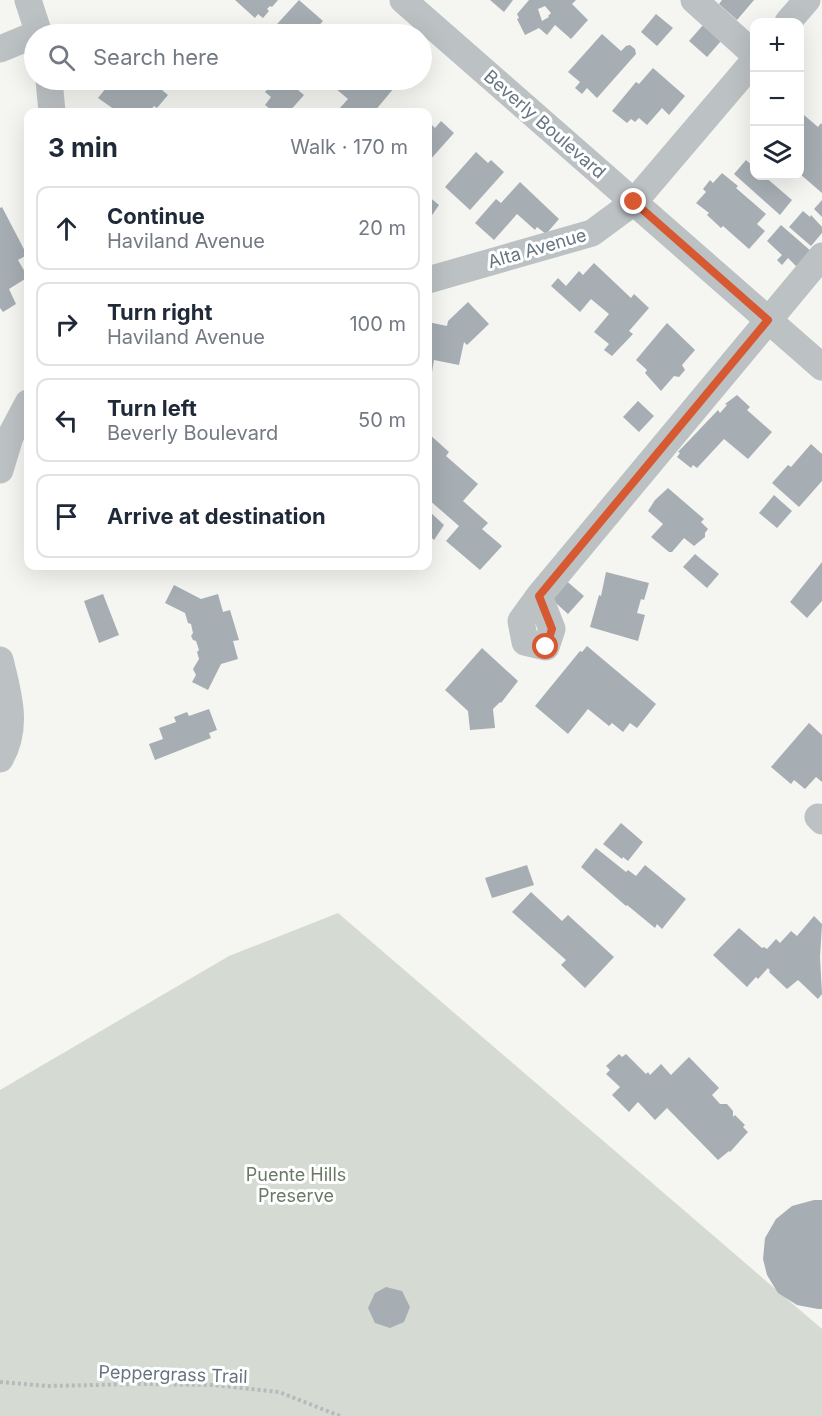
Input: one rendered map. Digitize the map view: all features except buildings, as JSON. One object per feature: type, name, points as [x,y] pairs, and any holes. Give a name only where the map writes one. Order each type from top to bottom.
[{"type":"street","points":[[28,0],[34,24]]},
{"type":"street","name":"Beverly Boulevard","points":[[403,0],[430,24]]},
{"type":"street","points":[[694,0],[750,50]]},
{"type":"street","points":[[791,18],[807,0]]},
{"type":"street","name":"Beverly Boulevard","points":[[432,25],[822,367]]},
{"type":"street","points":[[0,49],[24,39]]},
{"type":"street","name":"Alta Avenue","points":[[432,279],[592,233],[634,202],[750,66]]},
{"type":"street","points":[[51,90],[52,108]]},
{"type":"street","points":[[539,596],[822,256]]},
{"type":"street","points":[[0,470],[10,437],[24,411]]},
{"type":"street","points":[[0,660],[12,709],[6,748],[0,759]]},
{"type":"path","name":"Peppergrass Trail","points":[[0,1382],[47,1386],[142,1384],[225,1386],[279,1392],[340,1416]]},
{"type":"green space","name":"Puente Hills Preserve","points":[[338,913],[822,1329],[822,1416],[0,1416],[0,1090],[229,956]]},
{"type":"route","points":[[546,647],[552,629],[539,596],[768,320],[634,202]]}]
